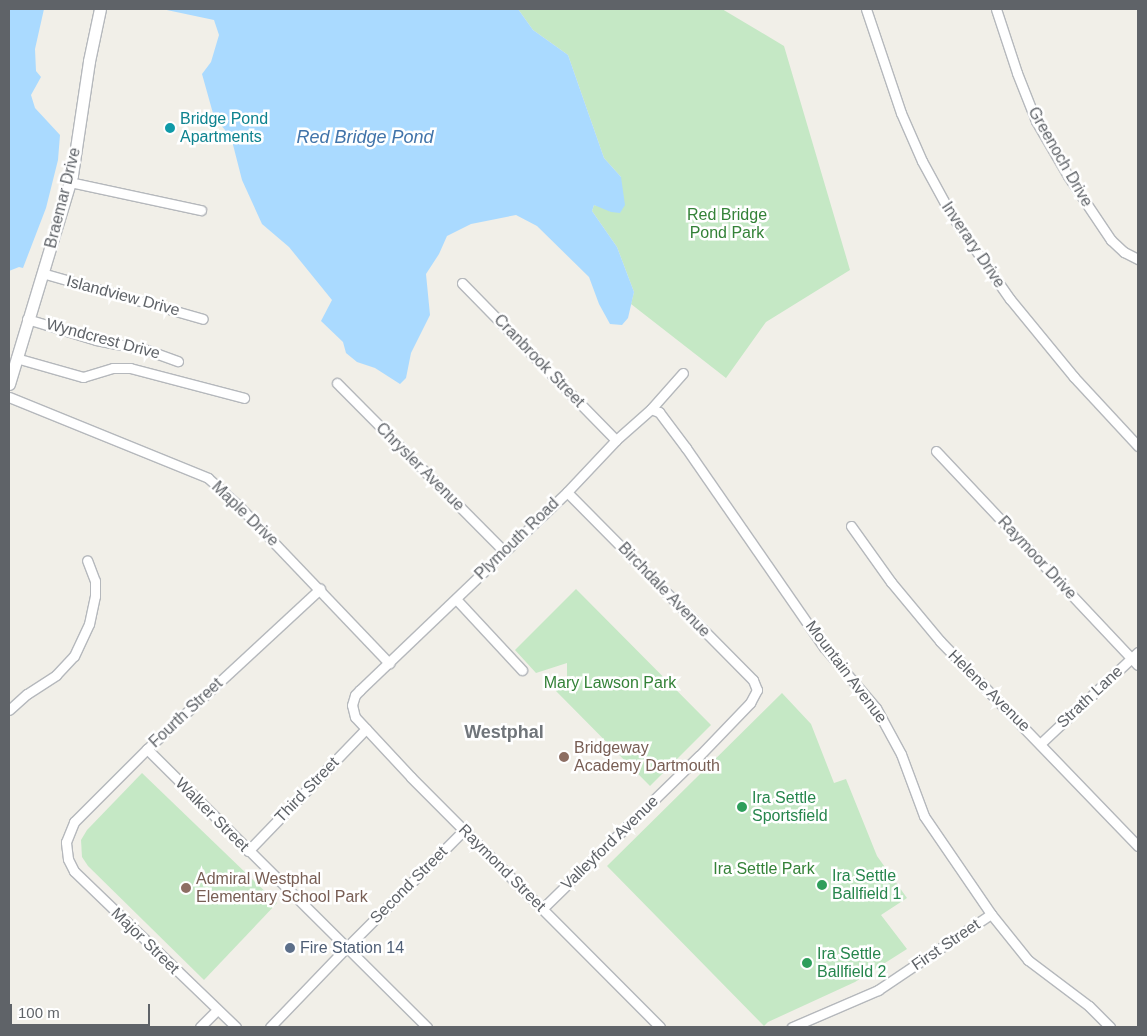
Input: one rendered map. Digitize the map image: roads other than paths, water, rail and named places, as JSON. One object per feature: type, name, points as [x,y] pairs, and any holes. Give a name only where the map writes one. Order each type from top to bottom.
[{"type":"main road","name":"Braemar Drive","points":[[9,384],[27,319],[70,182],[89,61],[100,9]]},
{"type":"street","name":"Inverary Drive","points":[[866,9],[901,113],[922,161],[952,216],[1016,306],[1074,377],[1138,446]]},
{"type":"street","name":"Greenoch Drive","points":[[996,9],[1016,73],[1036,121],[1068,176],[1111,240],[1124,252],[1138,259]]},
{"type":"street","points":[[70,182],[201,210]]},
{"type":"street","name":"Islandview Drive","points":[[42,273],[203,318]]},
{"type":"street","name":"Cranbrook Street","points":[[462,283],[616,440]]},
{"type":"street","name":"Wyndcrest Drive","points":[[27,319],[106,342],[147,350],[178,361]]},
{"type":"street","points":[[16,358],[84,377],[97,375],[113,368],[130,368],[244,398]]},
{"type":"street","name":"Plymouth Road","points":[[352,705],[355,695],[456,599],[504,550],[567,492],[616,440],[651,409],[683,373]]},
{"type":"street","name":"Chrysler Avenue","points":[[337,382],[504,550]]},
{"type":"street","name":"Maple Drive","points":[[9,397],[208,478],[228,494],[389,663]]},
{"type":"street","name":"Mountain Avenue","points":[[651,409],[659,412],[686,448],[824,647],[876,708],[901,754],[924,816],[991,914],[1028,960],[1089,1006],[1110,1027]]},
{"type":"street","name":"Raymoor Drive","points":[[936,452],[1136,658]]},
{"type":"street","name":"Birchdale Avenue","points":[[567,492],[753,680],[757,690]]},
{"type":"street","name":"Helene Avenue","points":[[851,526],[891,582],[940,641],[1138,846]]},
{"type":"street","points":[[9,710],[27,694],[56,675],[67,665],[78,647],[89,624],[95,596],[95,581],[87,560]]},
{"type":"street","name":"Fourth Street","points":[[66,848],[69,832],[74,822],[147,749],[320,589]]},
{"type":"street","points":[[456,599],[522,670]]},
{"type":"street","name":"Strath Lane","points":[[1040,743],[1136,658]]},
{"type":"street","name":"Valleyford Avenue","points":[[543,908],[699,756],[750,703],[757,690]]},
{"type":"street","name":"Raymond Street","points":[[352,705],[355,717],[366,729],[660,1027]]},
{"type":"street","name":"Third Street","points":[[248,851],[366,729]]},
{"type":"street","name":"Walker Street","points":[[147,749],[427,1027]]},
{"type":"street","name":"Second Street","points":[[270,1027],[464,830]]},
{"type":"street","name":"Major Street","points":[[66,848],[69,862],[74,871],[236,1027]]},
{"type":"street","name":"First Street","points":[[792,1027],[878,990],[991,914]]},
{"type":"street","points":[[200,1027],[217,1010]]},
{"type":"water","points":[[9,9],[44,9],[35,49],[36,71],[41,77],[31,95],[35,108],[60,135],[58,160],[46,208],[23,268],[19,267],[9,271]]},
{"type":"water","name":"Red Bridge Pond","points":[[162,9],[518,9],[533,30],[568,55],[604,158],[621,177],[625,205],[620,213],[611,212],[594,205],[592,211],[617,247],[634,292],[628,318],[622,325],[610,324],[599,304],[589,277],[537,226],[516,215],[471,224],[447,236],[439,254],[426,274],[430,315],[411,353],[406,378],[400,384],[375,368],[357,362],[346,353],[343,342],[321,321],[332,300],[289,247],[262,224],[242,180],[231,137],[214,117],[202,74],[211,62],[219,35],[214,20]]},
{"type":"place","name":"Bridge Pond Apartments","points":[[170,128]]},
{"type":"place","name":"Bridgeway Academy Dartmouth","points":[[564,757]]},
{"type":"place","name":"Ira Settle Sportsfield","points":[[742,807]]},
{"type":"place","name":"Ira Settle Ballfield 1","points":[[822,885]]},
{"type":"place","name":"Admiral Westphal Elementary School Park","points":[[186,888]]},
{"type":"place","name":"Fire Station 14","points":[[290,948]]},
{"type":"place","name":"Ira Settle Ballfield 2","points":[[807,963]]},
{"type":"district","name":"Westphal","points":[[504,732]]},
{"type":"park label","name":"Red Bridge Pond Park","points":[[727,224]]},
{"type":"park label","name":"Mary Lawson Park","points":[[610,683]]},
{"type":"park label","name":"Ira Settle Park","points":[[764,869]]}]
